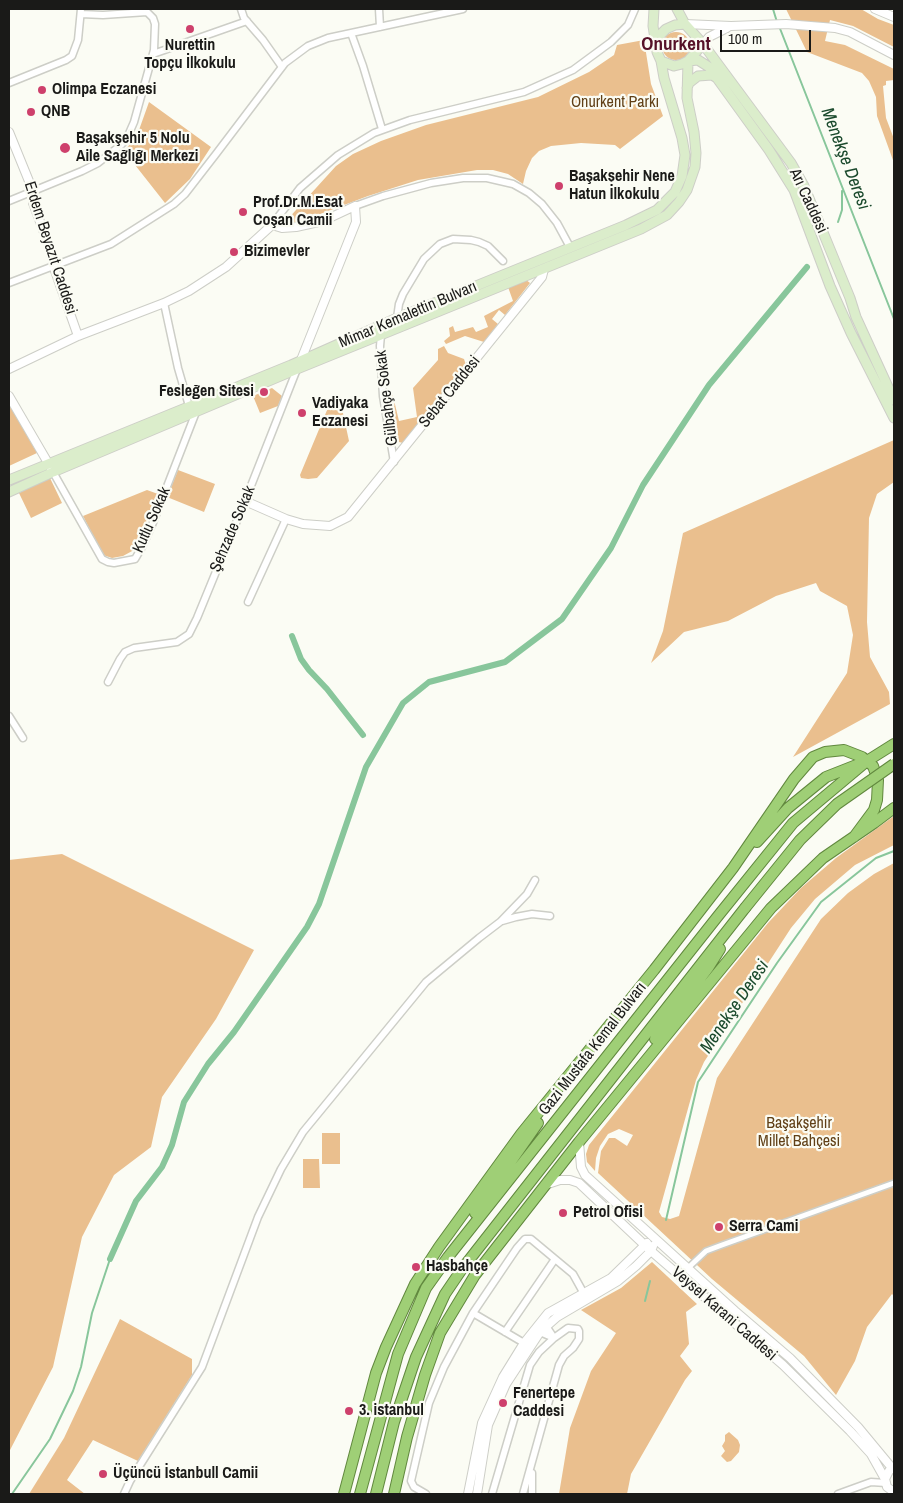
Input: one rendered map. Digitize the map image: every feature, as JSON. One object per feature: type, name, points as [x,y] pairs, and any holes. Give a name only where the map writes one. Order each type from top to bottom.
[{"type":"highway","name":"Gazi Mustafa Kemal Bulvarı","points":[[360,1494],[398,1354],[426,1288],[448,1257],[793,823],[867,761],[894,744]]},
{"type":"highway","points":[[344,1494],[376,1373],[396,1323],[415,1284],[439,1247],[516,1142],[733,868],[794,779],[813,757],[825,752],[844,750],[873,766],[878,780],[878,800],[874,810],[854,837]]},
{"type":"highway","points":[[733,868],[788,808],[826,777],[867,761]]},
{"type":"highway","name":"Gazi Mustafa Kemal Bulvarı","points":[[376,1494],[394,1422],[416,1357],[445,1294],[462,1269],[800,840],[837,804],[894,764]]},
{"type":"highway","points":[[394,1494],[407,1437],[425,1375],[440,1333],[474,1275],[545,1184],[771,908],[823,858],[894,808]]},
{"type":"highway","points":[[579,1142],[708,968],[745,908]]},
{"type":"highway","points":[[448,1257],[470,1219],[571,1074]]},
{"type":"main road","points":[[654,9],[653,26],[657,52],[661,61],[674,66],[688,61],[703,44]]},
{"type":"main road","points":[[656,44],[658,37],[666,29],[675,25],[685,24],[677,9]]},
{"type":"main road","name":"Arı Caddesi","points":[[685,24],[703,44],[790,163],[804,186],[856,317],[894,400]]},
{"type":"main road","name":"Arı Caddesi","points":[[688,61],[698,60],[704,63],[718,78],[794,190],[851,333],[894,418]]},
{"type":"main road","name":"Mimar Kemalettin Bulvarı","points":[[193,409],[398,318],[651,213],[667,202],[675,192],[682,176],[684,155],[682,138],[664,78],[661,61]]},
{"type":"main road","points":[[9,480],[50,468],[544,269],[655,222],[680,202],[692,179],[696,153],[694,132],[686,98],[688,61]]},
{"type":"main road","points":[[686,88],[698,76],[718,78]]},
{"type":"main road","points":[[381,335],[382,325]]},
{"type":"main road","points":[[297,369],[301,360]]},
{"type":"main road","points":[[9,492],[50,468]]},
{"type":"street","points":[[241,9],[247,21],[282,67]]},
{"type":"street","points":[[379,9],[380,27]]},
{"type":"street","points":[[9,283],[111,244],[174,204],[216,154],[282,67],[293,56],[308,46],[328,38],[463,9]]},
{"type":"street","points":[[9,369],[78,336],[189,291],[226,267],[272,225],[300,188],[338,155],[382,129],[410,120],[524,92],[573,70],[611,42],[628,25],[635,9]]},
{"type":"street","points":[[875,9],[894,17]]},
{"type":"street","points":[[9,83],[72,56],[78,40],[81,11],[103,15],[147,12],[151,14],[155,24],[153,54],[134,122],[127,138],[121,145],[91,166],[9,201]]},
{"type":"street","points":[[153,54],[247,21]]},
{"type":"street","points":[[685,24],[732,26],[786,24],[835,28],[850,32],[894,55]]},
{"type":"street","points":[[703,44],[720,30],[732,26]]},
{"type":"street","points":[[351,33],[382,129]]},
{"type":"street","name":"Erdem Beyazıt Caddesi","points":[[9,132],[33,191],[33,203],[54,259],[53,265],[78,336]]},
{"type":"street","points":[[272,225],[282,228],[296,227],[323,221],[355,206],[383,196],[431,183],[463,178],[487,178],[513,184],[529,193],[542,204],[557,222],[570,248]]},
{"type":"street","points":[[301,360],[356,222],[355,206]]},
{"type":"street","points":[[398,318],[403,294],[424,259],[440,244],[453,239],[479,242],[488,246],[503,262]]},
{"type":"street","name":"Sebat Caddesi","points":[[245,501],[286,519],[311,526],[330,526],[343,521],[352,513],[394,462],[542,277],[544,269]]},
{"type":"street","points":[[164,302],[178,368],[193,409]]},
{"type":"street","name":"Gülbahçe Sokak","points":[[381,335],[383,396],[394,462]]},
{"type":"street","name":"Şehzade Sokak","points":[[108,682],[125,652],[134,648],[177,642],[189,634],[245,501],[297,369]]},
{"type":"street","points":[[9,396],[50,468]]},
{"type":"street","name":"Kutlu Sokak","points":[[50,468],[102,559],[114,563],[135,558],[142,548],[152,525],[193,409]]},
{"type":"street","points":[[248,602],[286,519]]},
{"type":"street","points":[[9,716],[23,738]]},
{"type":"street","points":[[124,1494],[130,1481],[202,1366],[258,1217],[281,1169],[303,1132],[426,982],[500,922],[527,894],[535,880]]},
{"type":"street","points":[[500,922],[532,914],[550,916]]},
{"type":"street","name":"Veysel Karani Caddesi","points":[[579,1142],[581,1167],[585,1175],[790,1358],[858,1427],[893,1467]]},
{"type":"street","name":"Veysel Karani Caddesi","points":[[545,1184],[560,1180],[570,1180],[579,1183],[651,1251],[790,1372],[871,1454],[890,1490],[894,1492]]},
{"type":"street","points":[[688,1268],[706,1251],[894,1183]]},
{"type":"street","points":[[426,1494],[414,1487],[411,1481],[429,1403],[444,1367],[473,1313],[517,1248],[525,1239],[531,1239],[573,1274],[583,1292]]},
{"type":"street","points":[[468,1494],[482,1423],[503,1377],[524,1343],[548,1313],[611,1278],[636,1255],[644,1244],[656,1239]]},
{"type":"street","points":[[476,1494],[488,1425],[506,1384],[543,1329],[557,1317],[618,1281],[651,1251],[656,1239]]},
{"type":"street","points":[[505,1332],[555,1259]]},
{"type":"street","points":[[473,1313],[524,1343]]},
{"type":"street","points":[[492,1494],[527,1372],[534,1358],[554,1338],[568,1328],[578,1329],[579,1339],[558,1365],[523,1494]]},
{"type":"street","points":[[543,1329],[554,1338]]},
{"type":"street","points":[[532,1465],[532,1494]]},
{"type":"street","points":[[838,1494],[871,1482],[885,1481],[888,1471],[893,1467]]},
{"type":"green space","points":[[786,9],[861,9],[878,19],[894,25],[894,47],[853,26],[830,20],[825,41],[845,45],[894,69],[894,80],[886,81],[886,85],[883,86],[886,118],[894,139],[894,163],[877,116],[876,97],[869,81],[862,73],[807,52]]},
{"type":"green space","points":[[676,32],[686,36],[690,46],[686,56],[676,60],[666,56],[662,46],[666,36]]},
{"type":"green space","name":"Onurkent Parkı","points":[[644,40],[651,84],[663,116],[620,149],[615,145],[581,143],[551,146],[539,151],[532,158],[523,184],[508,174],[493,170],[477,170],[418,180],[368,196],[299,222],[290,223],[286,221],[336,166],[353,154],[381,141],[426,125],[538,97],[589,72],[614,55],[617,45]]},
{"type":"green space","points":[[149,102],[211,147],[190,179],[165,203],[124,151],[139,130]]},
{"type":"green space","points":[[525,279],[530,283],[505,315],[499,310],[492,319],[498,324],[484,342],[465,336],[446,344],[444,341],[450,336],[449,328],[453,326],[455,332],[473,327],[476,332],[488,327],[484,316],[513,301],[508,287]]},
{"type":"green space","points":[[444,346],[448,353],[464,359],[466,365],[403,443],[399,442],[387,393],[392,392],[399,421],[417,417],[413,388],[438,360],[438,349]]},
{"type":"green space","points":[[272,388],[282,396],[278,406],[260,413],[253,396]]},
{"type":"green space","points":[[331,402],[341,404],[349,441],[317,478],[301,478],[300,475]]},
{"type":"green space","points":[[9,403],[37,453],[9,466]]},
{"type":"green space","points":[[894,440],[894,482],[877,494],[869,518],[867,622],[870,657],[889,692],[890,704],[793,757],[847,673],[853,635],[847,606],[820,591],[816,583],[776,596],[728,621],[684,632],[651,663],[663,631],[683,533]]},
{"type":"green space","points":[[178,470],[215,484],[204,512],[167,497]]},
{"type":"green space","points":[[50,478],[62,503],[31,518],[19,493]]},
{"type":"green space","points":[[147,490],[158,494],[134,550],[123,556],[112,558],[103,555],[83,516]]},
{"type":"green space","name":"Başakşehir Millet Bahçesi","points":[[894,816],[894,845],[855,865],[815,899],[791,928],[704,1062],[696,1080],[659,1212],[662,1217],[670,1219],[679,1216],[717,1078],[821,919],[848,893],[874,874],[894,863],[894,1296],[892,1294],[867,1327],[855,1361],[836,1395],[804,1356],[712,1279],[598,1173],[601,1151],[609,1138],[615,1138],[627,1146],[633,1135],[619,1129],[608,1134],[600,1146],[596,1158],[595,1171],[587,1162],[586,1154],[589,1145],[768,923],[801,888],[836,858]]},
{"type":"green space","points":[[62,854],[254,950],[216,1019],[162,1097],[151,1147],[114,1175],[82,1237],[53,1367],[9,1452],[9,860]]},
{"type":"green space","points":[[322,1133],[340,1133],[340,1164],[322,1164]]},
{"type":"green space","points":[[303,1159],[319,1159],[320,1188],[303,1188]]},
{"type":"green space","points":[[652,1262],[697,1304],[686,1312],[689,1344],[680,1356],[692,1371],[631,1474],[627,1494],[559,1494],[570,1428],[591,1371],[616,1333],[581,1310],[621,1288]]},
{"type":"green space","points":[[120,1319],[192,1359],[192,1375],[138,1461],[93,1440],[67,1480],[85,1494],[29,1494],[64,1438]]},
{"type":"green space","points":[[729,1432],[738,1440],[740,1445],[739,1452],[731,1461],[727,1462],[721,1456],[725,1451],[722,1446],[725,1441],[725,1435]]},
{"type":"waterway","name":"Menekşe Deresi","points":[[773,9],[777,22]]},
{"type":"waterway","name":"Menekşe Deresi","points":[[779,26],[894,319]]},
{"type":"waterway","points":[[838,222],[842,210],[842,191]]},
{"type":"waterway","points":[[110,1259],[136,1201],[162,1167],[172,1145],[184,1102],[208,1064],[234,1032],[307,927],[319,904],[366,767],[403,703],[429,682],[505,662],[562,619],[611,548],[643,485],[709,385],[807,267]]},
{"type":"waterway","points":[[292,636],[301,659],[363,735]]},
{"type":"waterway","name":"Menekşe Deresi","points":[[666,1220],[698,1082],[777,963],[821,902],[876,858],[894,851]]},
{"type":"waterway","points":[[12,1494],[50,1439],[73,1391],[81,1367],[92,1313],[110,1259]]},
{"type":"waterway","name":"Menekşe Deresi","points":[[645,1301],[650,1281]]},
{"type":"place","name":"Nurettin Topçu İlkokulu","points":[[190,29]]},
{"type":"place","name":"Olimpa Eczanesi","points":[[42,90]]},
{"type":"place","name":"QNB","points":[[31,112]]},
{"type":"place","name":"Başakşehir 5 Nolu Aile Sağlığı Merkezi","points":[[65,148]]},
{"type":"place","name":"Başakşehir Nene Hatun İlkokulu","points":[[559,186]]},
{"type":"place","name":"Prof.Dr.M.Esat Coşan Camii","points":[[243,212]]},
{"type":"place","name":"Bizimevler","points":[[234,252]]},
{"type":"place","name":"Fesleğen Sitesi","points":[[264,392]]},
{"type":"place","name":"Vadiyaka Eczanesi","points":[[302,413]]},
{"type":"place","name":"Petrol Ofisi","points":[[563,1213]]},
{"type":"place","name":"Serra Cami","points":[[719,1227]]},
{"type":"place","name":"Hasbahçe","points":[[416,1267]]},
{"type":"place","name":"Fenertepe Caddesi","points":[[503,1403]]},
{"type":"place","name":"3. istanbul","points":[[349,1411]]},
{"type":"place","name":"Üçüncü İstanbull Camii","points":[[103,1474]]},
{"type":"district","name":"Onurkent","points":[[676,45]]}]
